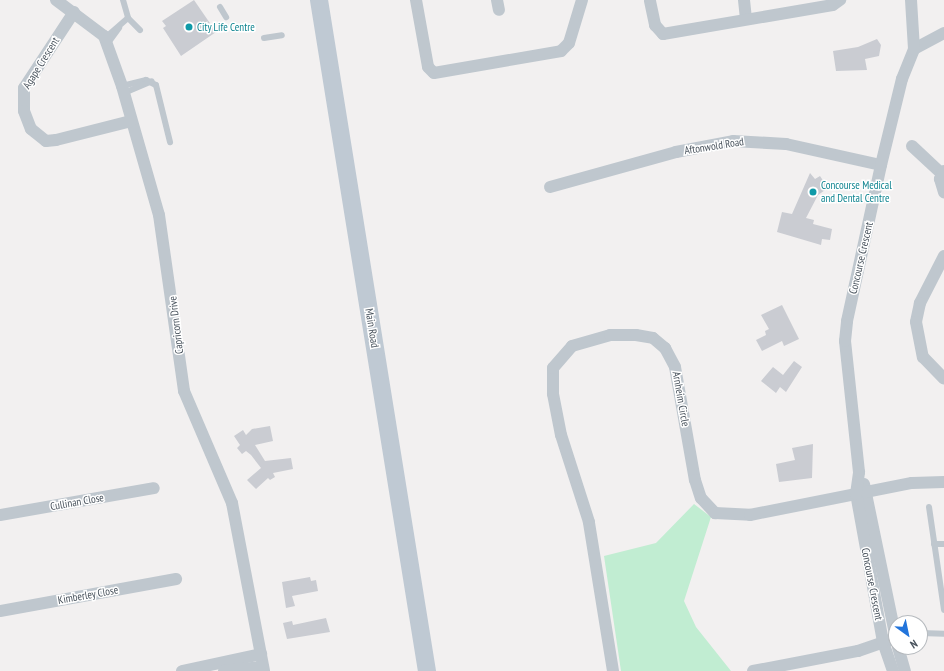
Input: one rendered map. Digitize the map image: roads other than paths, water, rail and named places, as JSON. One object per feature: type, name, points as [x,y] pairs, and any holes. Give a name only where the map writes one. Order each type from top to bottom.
[{"type":"main road","name":"Main Road","points":[[319,0],[426,666]]},
{"type":"street","points":[[56,0],[74,12],[106,41]]},
{"type":"street","points":[[416,0],[428,67],[434,73],[561,51],[569,43],[582,0]]},
{"type":"street","points":[[744,0],[746,20]]},
{"type":"street","points":[[650,1],[655,24],[663,34],[833,4],[840,0]]},
{"type":"street","points":[[911,0],[914,48],[944,33]]},
{"type":"street","name":"Agape Crescent","points":[[74,12],[24,88],[24,111],[31,129],[46,141],[56,140],[131,121]]},
{"type":"street","name":"Capricorn Drive","points":[[106,41],[123,90],[160,222],[184,391],[232,503],[264,669]]},
{"type":"street","name":"Concourse Crescent","points":[[893,671],[883,642],[861,493],[845,364],[847,321],[881,165],[902,79],[914,48]]},
{"type":"street","name":"Aftonwold Road","points":[[550,187],[676,152],[733,141],[786,144],[881,165]]},
{"type":"street","points":[[912,146],[943,172],[940,185],[944,192]]},
{"type":"street","points":[[944,256],[920,303],[916,322],[923,357],[944,379]]},
{"type":"street","name":"Arnheim Circle","points":[[613,671],[589,522],[561,435],[553,394],[553,368],[563,353],[590,339],[610,335],[653,338],[665,348],[675,367],[695,480],[701,498],[716,513],[750,515],[912,483],[944,482]]},
{"type":"street","name":"Cullinan Close","points":[[0,515],[154,488]]},
{"type":"street","name":"Concourse Crescent","points":[[861,493],[890,615]]},
{"type":"street","name":"Kimberley Close","points":[[0,611],[176,579]]},
{"type":"street","points":[[753,671],[858,651],[888,640]]},
{"type":"street","points":[[182,671],[200,670],[212,662],[260,654]]},
{"type":"street","points":[[900,655],[905,671]]},
{"type":"street","points":[[224,671],[264,669]]},
{"type":"lane","points":[[122,0],[128,18],[140,30]]},
{"type":"lane","points":[[220,7],[226,17]]},
{"type":"lane","points":[[106,41],[128,18]]},
{"type":"lane","points":[[264,38],[282,34]]},
{"type":"lane","points":[[123,90],[152,81],[158,88],[170,142]]},
{"type":"lane","points":[[929,507],[944,610]]},
{"type":"lane","points":[[934,544],[944,544]]},
{"type":"lane","points":[[928,633],[944,634]]},
{"type":"place","name":"City Life Centre","points":[[189,27]]},
{"type":"place","name":"Concourse Medical and Dental Centre","points":[[813,192]]}]
